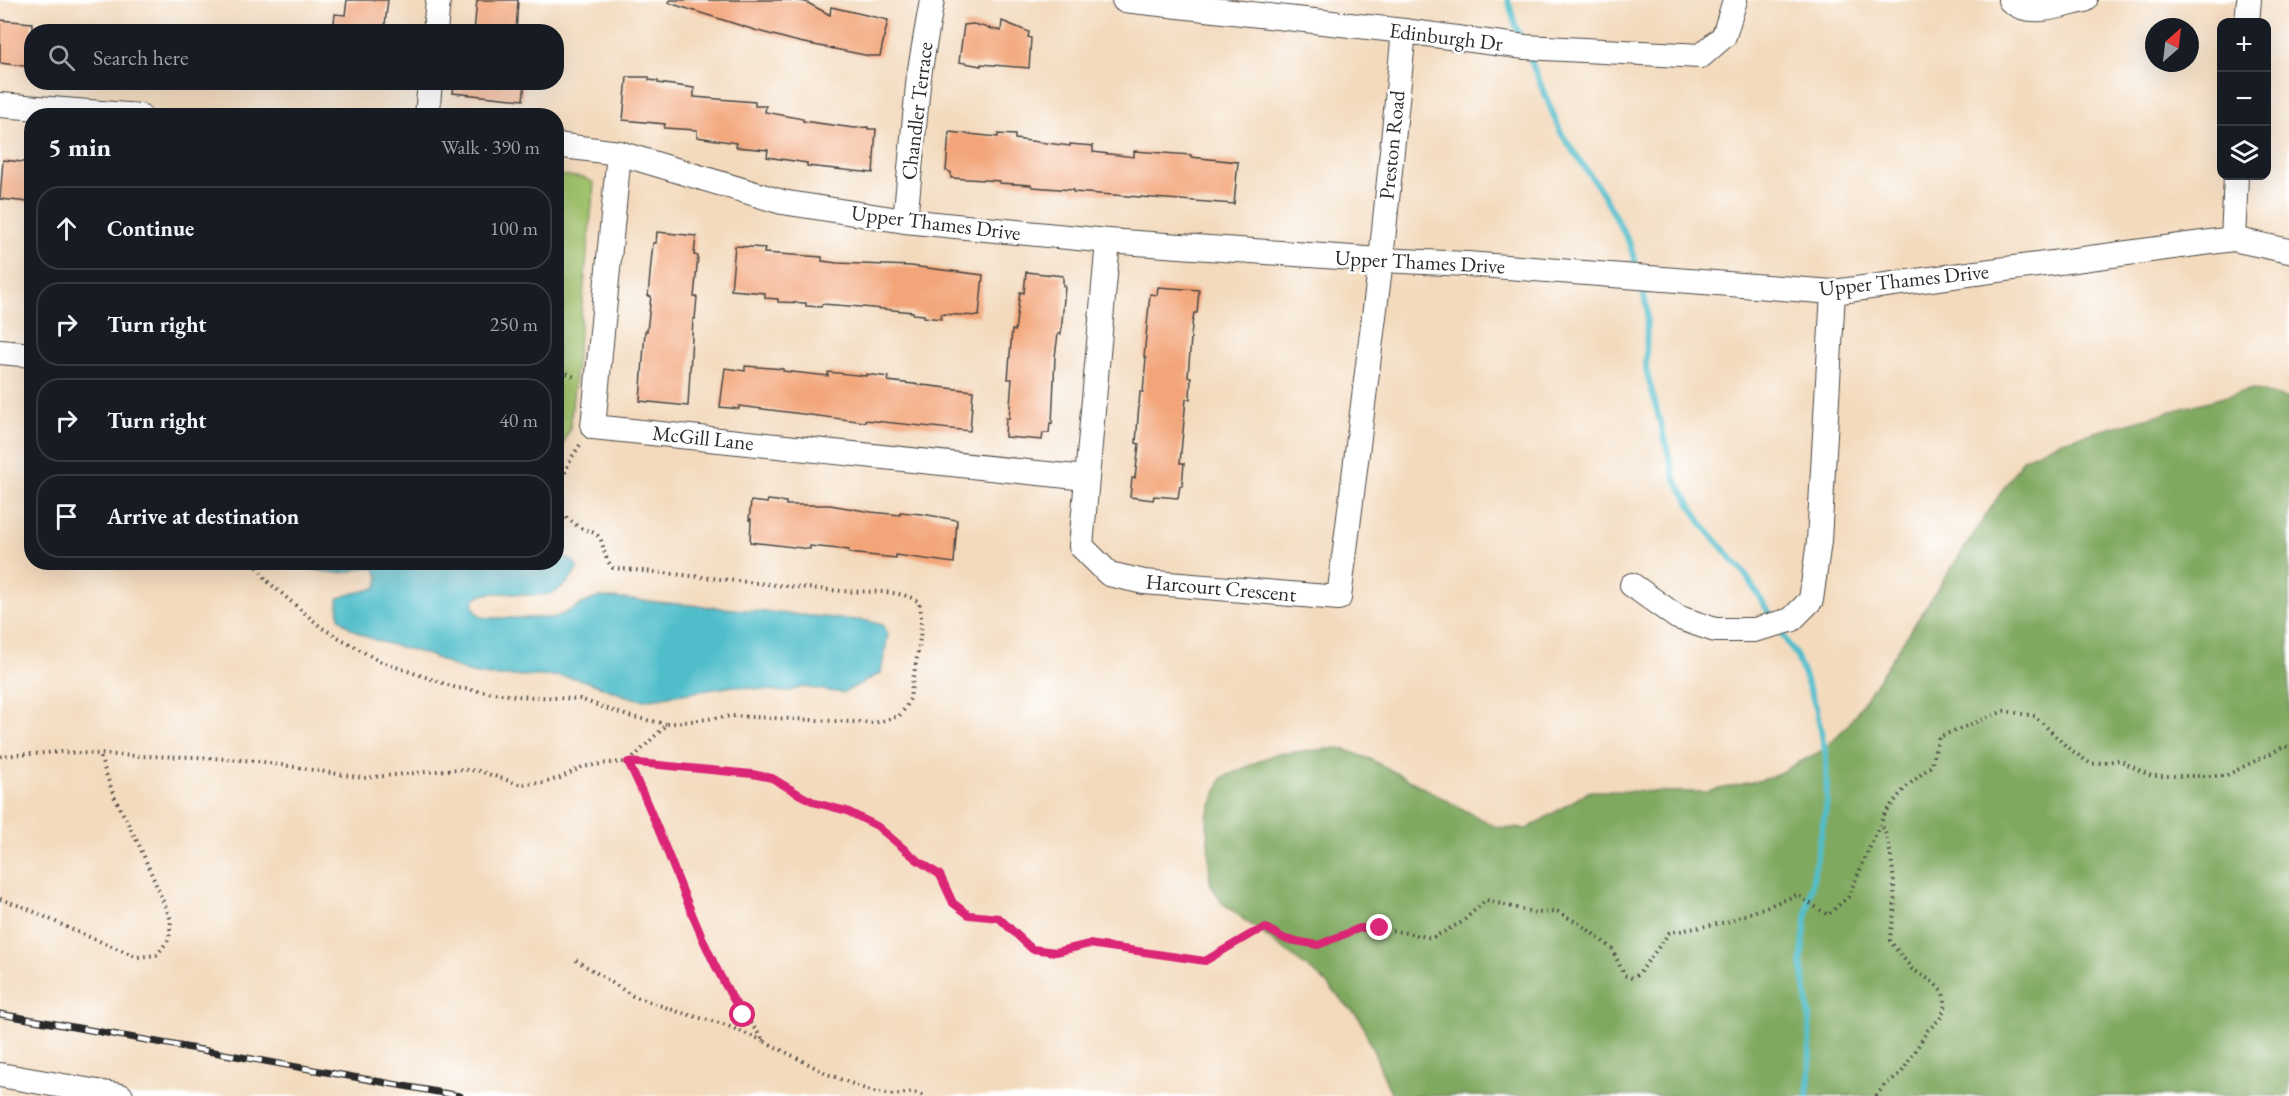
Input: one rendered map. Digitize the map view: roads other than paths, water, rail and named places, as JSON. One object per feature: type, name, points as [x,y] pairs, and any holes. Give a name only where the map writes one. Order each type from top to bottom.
[{"type":"street","points":[[436,24],[438,0]]},
{"type":"street","name":"Chandler Terrace","points":[[905,221],[919,75],[932,0]]},
{"type":"street","name":"Edinburgh Dr","points":[[1124,0],[1249,7],[1525,47],[1701,56],[1724,36],[1735,0]]},
{"type":"street","points":[[2010,0],[2016,5],[2040,10],[2085,0]]},
{"type":"street","points":[[2247,18],[2249,0]]},
{"type":"street","name":"Preston Road","points":[[1381,260],[1404,31]]},
{"type":"street","points":[[428,108],[429,90]]},
{"type":"street","points":[[0,105],[38,108]]},
{"type":"street","name":"Upper Thames Drive","points":[[564,146],[620,153],[782,202],[905,221],[1107,241],[1467,264],[1833,292],[2233,239],[2289,251]]},
{"type":"street","name":"McGill Lane","points":[[620,153],[593,427],[1086,478]]},
{"type":"street","points":[[2233,239],[2236,180]]},
{"type":"street","name":"Harcourt Crescent","points":[[1107,241],[1081,546],[1109,574],[1144,582],[1339,598],[1381,260]]},
{"type":"street","points":[[1632,585],[1677,617],[1715,630],[1755,630],[1791,620],[1811,600],[1819,541],[1833,292]]},
{"type":"street","points":[[0,352],[24,354]]},
{"type":"street","points":[[0,1075],[121,1096]]},
{"type":"water","points":[[564,557],[574,562],[578,568],[560,589],[541,595],[493,593],[481,595],[475,598],[473,604],[477,613],[489,618],[552,618],[601,597],[868,621],[883,625],[888,634],[881,673],[843,693],[803,687],[786,692],[733,686],[644,700],[574,678],[475,674],[431,656],[359,633],[339,618],[338,599],[377,587],[379,577],[376,570],[564,570]]},
{"type":"water","points":[[318,570],[354,570],[341,573]]},
{"type":"waterway","points":[[1508,0],[1521,39]]},
{"type":"waterway","points":[[1528,54],[1561,133],[1603,194],[1630,244],[1637,271]]},
{"type":"waterway","points":[[1641,284],[1647,308],[1646,369],[1675,479],[1702,524],[1745,574],[1773,619]]},
{"type":"waterway","points":[[1778,628],[1797,657],[1816,707],[1826,755],[1827,802],[1807,911],[1801,962],[1809,1011],[1810,1068],[1807,1096]]},
{"type":"railway","points":[[0,1014],[460,1096]]}]
